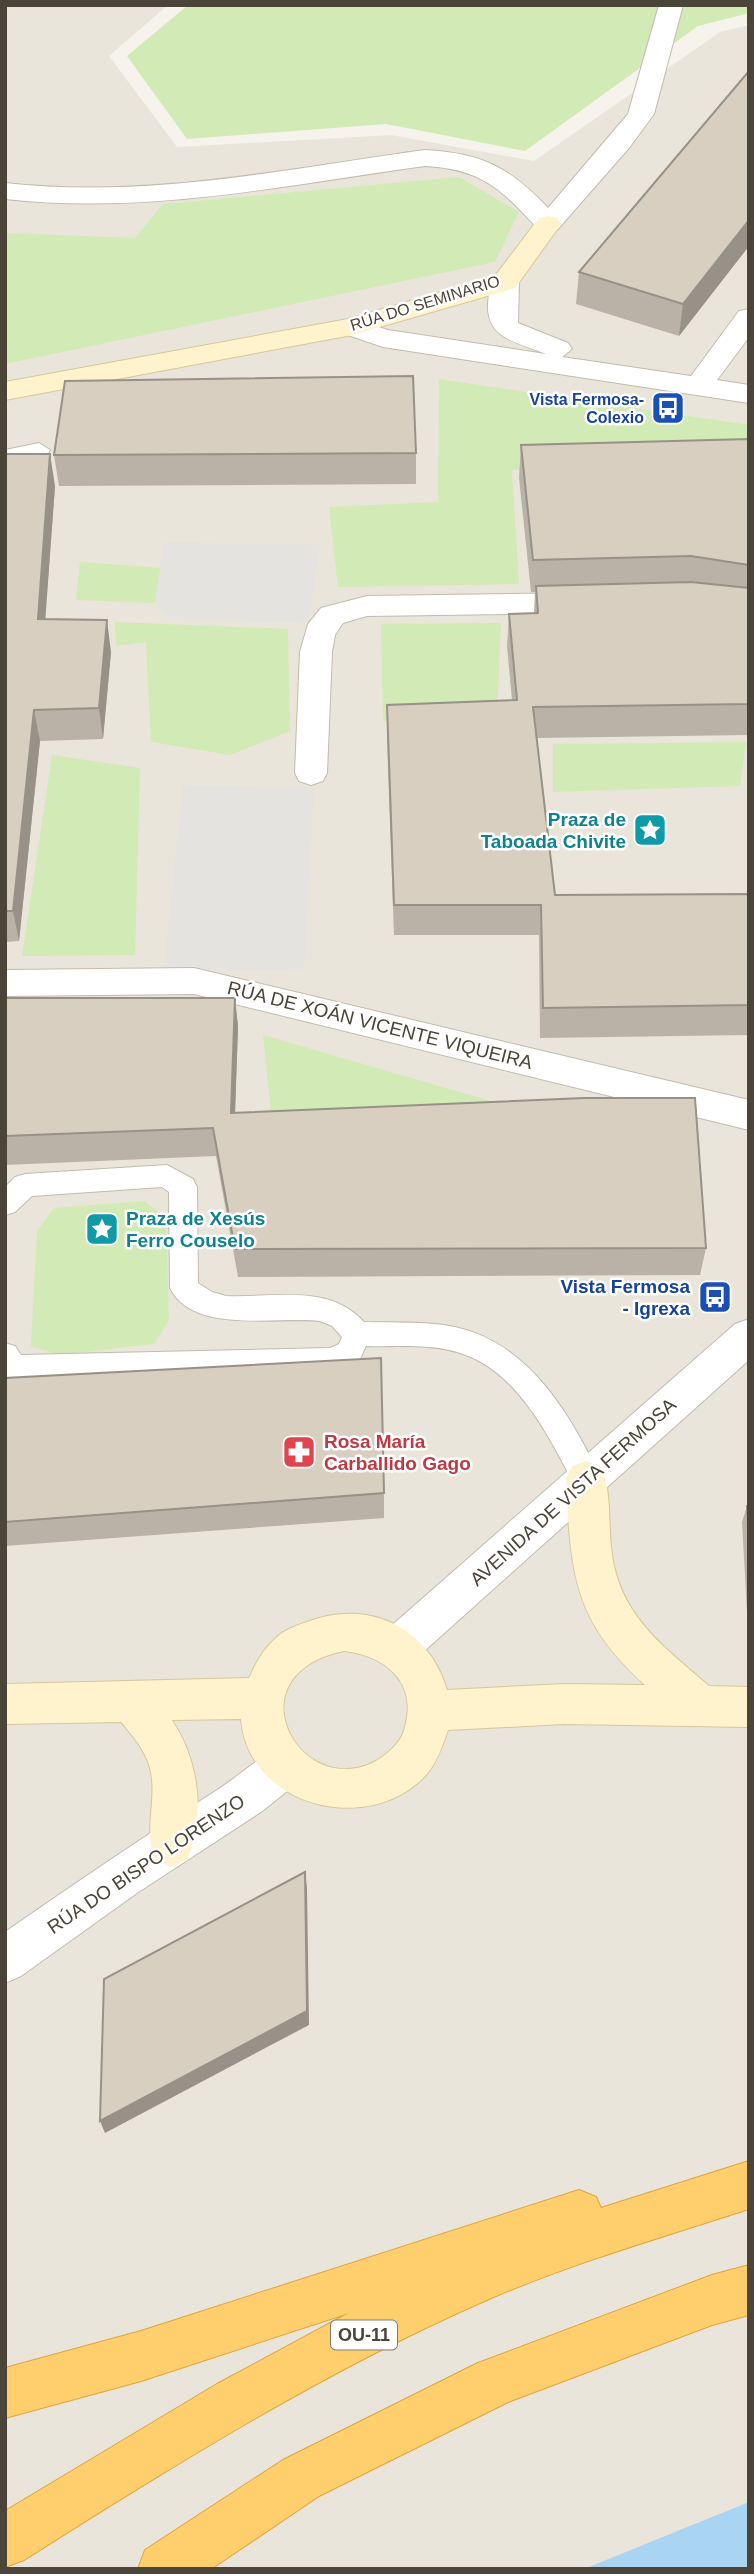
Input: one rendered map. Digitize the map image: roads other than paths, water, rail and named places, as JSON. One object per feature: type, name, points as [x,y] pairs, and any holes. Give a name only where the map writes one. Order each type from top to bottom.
[{"type":"highway","points":[[5,2393],[141,2356],[570,2216],[749,2176]]},
{"type":"highway","name":"OU-11","points":[[5,2541],[158,2445],[290,2370],[460,2288],[597,2232],[749,2185]]},
{"type":"highway","points":[[164,2569],[301,2478],[496,2381],[712,2300],[749,2290]]},
{"type":"main road","name":"RÚA DO SEMINARIO","points":[[5,391],[352,327],[505,282],[548,224]]},
{"type":"main road","points":[[586,1479],[594,1573],[610,1617],[635,1648],[699,1705]]},
{"type":"main road","points":[[344,1632],[372,1635],[397,1648],[414,1664],[425,1685],[429,1711],[425,1734],[412,1758],[391,1776],[365,1788],[336,1789],[308,1782],[285,1766],[270,1746],[262,1723],[263,1698],[273,1672],[291,1651],[316,1637],[344,1632]]},
{"type":"main road","points":[[5,1704],[263,1698]]},
{"type":"main road","points":[[132,1702],[161,1738],[172,1758],[176,1801],[171,1845]]},
{"type":"main road","points":[[429,1711],[564,1704],[749,1707]]},
{"type":"street","points":[[5,191],[41,195],[165,194],[425,158],[457,158],[481,165],[503,177],[548,224],[620,143],[641,114],[671,5]]},
{"type":"street","points":[[24,219],[63,220],[98,215],[165,194]]},
{"type":"street","points":[[505,282],[499,314],[505,326],[516,334],[548,344],[600,371]]},
{"type":"street","points":[[698,386],[749,317]]},
{"type":"street","points":[[352,327],[383,338],[749,394]]},
{"type":"street","points":[[310,773],[315,652],[324,624],[332,614],[367,606],[617,602]]},
{"type":"street","name":"RÚA DE XOÁN VICENTE VIQUEIRA","points":[[5,983],[194,981],[749,1115]]},
{"type":"street","name":"AVENIDA DE VISTA FERMOSA","points":[[397,1648],[749,1336]]},
{"type":"street","name":"RÚA DO BISPO LORENZO","points":[[5,1960],[121,1877],[245,1797],[285,1766]]},
{"type":"lane","points":[[5,457],[39,450]]},
{"type":"lane","points":[[5,1204],[25,1185],[167,1176],[183,1187],[184,1288],[196,1301],[220,1310],[328,1308],[348,1318],[357,1334]]},
{"type":"lane","points":[[5,1356],[13,1367],[333,1360],[349,1352],[357,1334]]},
{"type":"lane","points":[[357,1334],[443,1337],[471,1343],[495,1355],[529,1389],[562,1436],[586,1479]]},
{"type":"water","points":[[749,2502],[749,2569],[584,2569]]},
{"type":"place","name":"Vista Fermosa- Colexio","points":[[668,408]]},
{"type":"place","name":"Praza de Taboada Chivite","points":[[650,830]]},
{"type":"place","name":"Praza de Xesús Ferro Couselo","points":[[102,1229]]},
{"type":"place","name":"Vista Fermosa - Igrexa","points":[[715,1297]]},
{"type":"place","name":"Rosa María Carballido Gago","points":[[299,1452]]}]
